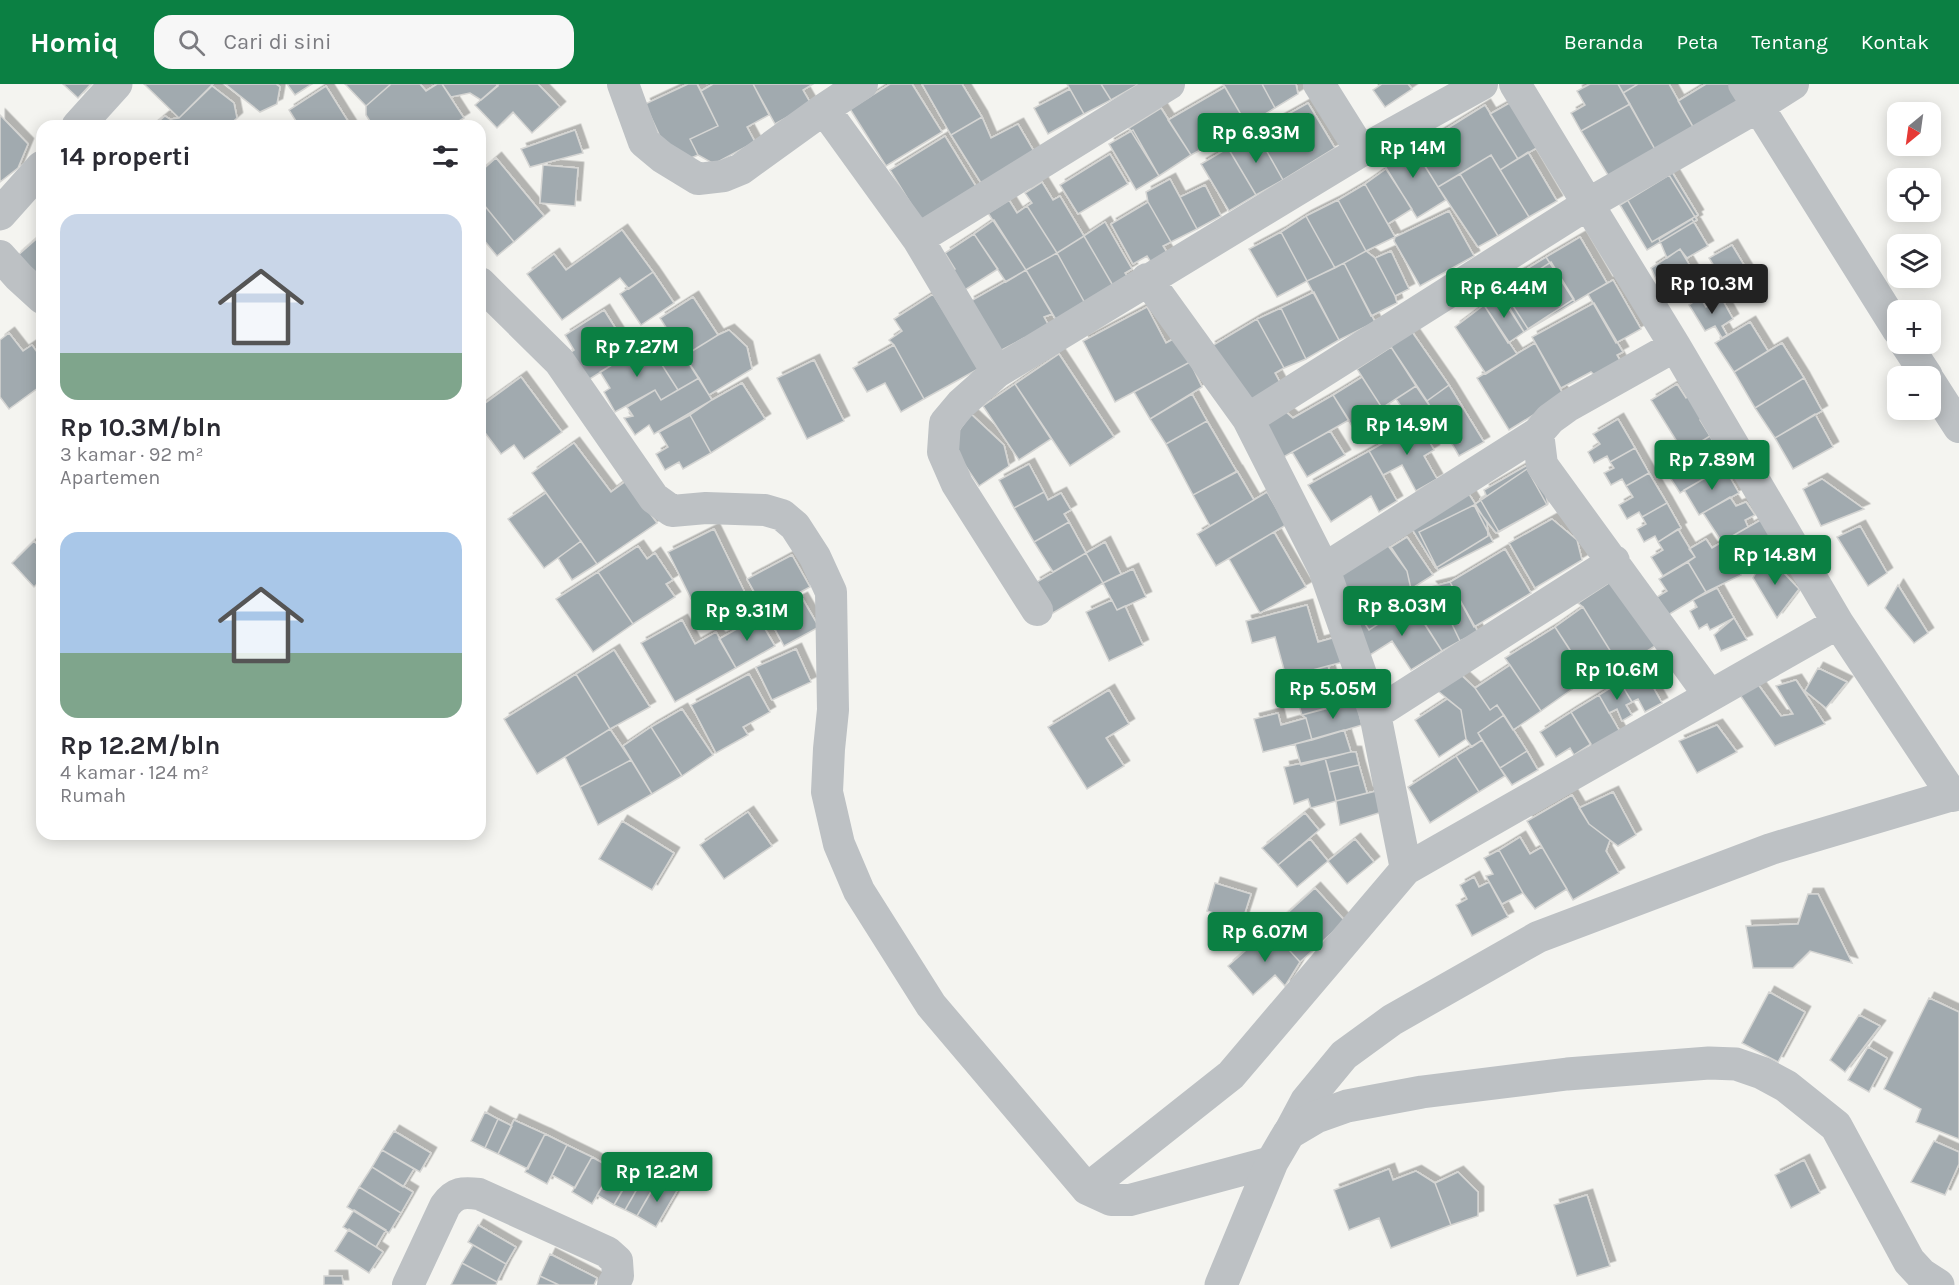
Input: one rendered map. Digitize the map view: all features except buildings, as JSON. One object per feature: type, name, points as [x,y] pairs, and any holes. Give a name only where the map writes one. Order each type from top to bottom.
[{"type":"street","points":[[83,120],[116,84]]},
{"type":"street","points":[[623,84],[645,142],[662,158],[698,179],[724,176],[741,169],[862,84]]},
{"type":"street","points":[[918,239],[1169,84]]},
{"type":"street","points":[[1319,84],[1361,151]]},
{"type":"street","points":[[1037,610],[957,484],[943,452],[945,423],[961,404],[997,372],[1147,279],[1361,151],[1482,84]]},
{"type":"street","points":[[1221,1285],[1272,1162],[1306,1101],[1344,1055],[1392,1020],[1538,937],[1771,849],[1956,794],[1838,623],[1675,346],[1515,84]]},
{"type":"street","points":[[1248,419],[1588,204],[1750,96],[1793,84]]},
{"type":"street","points":[[1750,96],[1887,313]]},
{"type":"street","points":[[824,109],[918,239],[997,372]]},
{"type":"street","points":[[0,214],[36,174]]},
{"type":"street","points":[[0,256],[19,278],[36,293]]},
{"type":"street","points":[[1147,279],[1248,419],[1324,569],[1375,714],[1406,869]]},
{"type":"street","points":[[486,289],[559,362],[654,498],[672,511],[706,508],[765,510],[782,515],[795,526],[815,556],[831,592],[833,710],[827,792],[838,844],[859,891],[931,1005],[1087,1188],[1111,1200],[1130,1200],[1272,1162]]},
{"type":"street","points":[[1324,569],[1538,433],[1568,406],[1675,346]]},
{"type":"street","points":[[1941,399],[1959,427]]},
{"type":"street","points":[[1538,433],[1542,465],[1710,696]]},
{"type":"street","points":[[1375,714],[1614,561]]},
{"type":"street","points":[[1087,1188],[1231,1076],[1406,869],[1838,623]]},
{"type":"street","points":[[1289,1133],[1316,1118],[1347,1106],[1422,1092],[1567,1074],[1736,1064],[1762,1073],[1786,1086],[1836,1126],[1909,1261],[1921,1274],[1938,1285]]},
{"type":"street","points":[[408,1285],[445,1206],[451,1197],[462,1192],[479,1194],[607,1252],[617,1261],[618,1276],[613,1285]]}]
